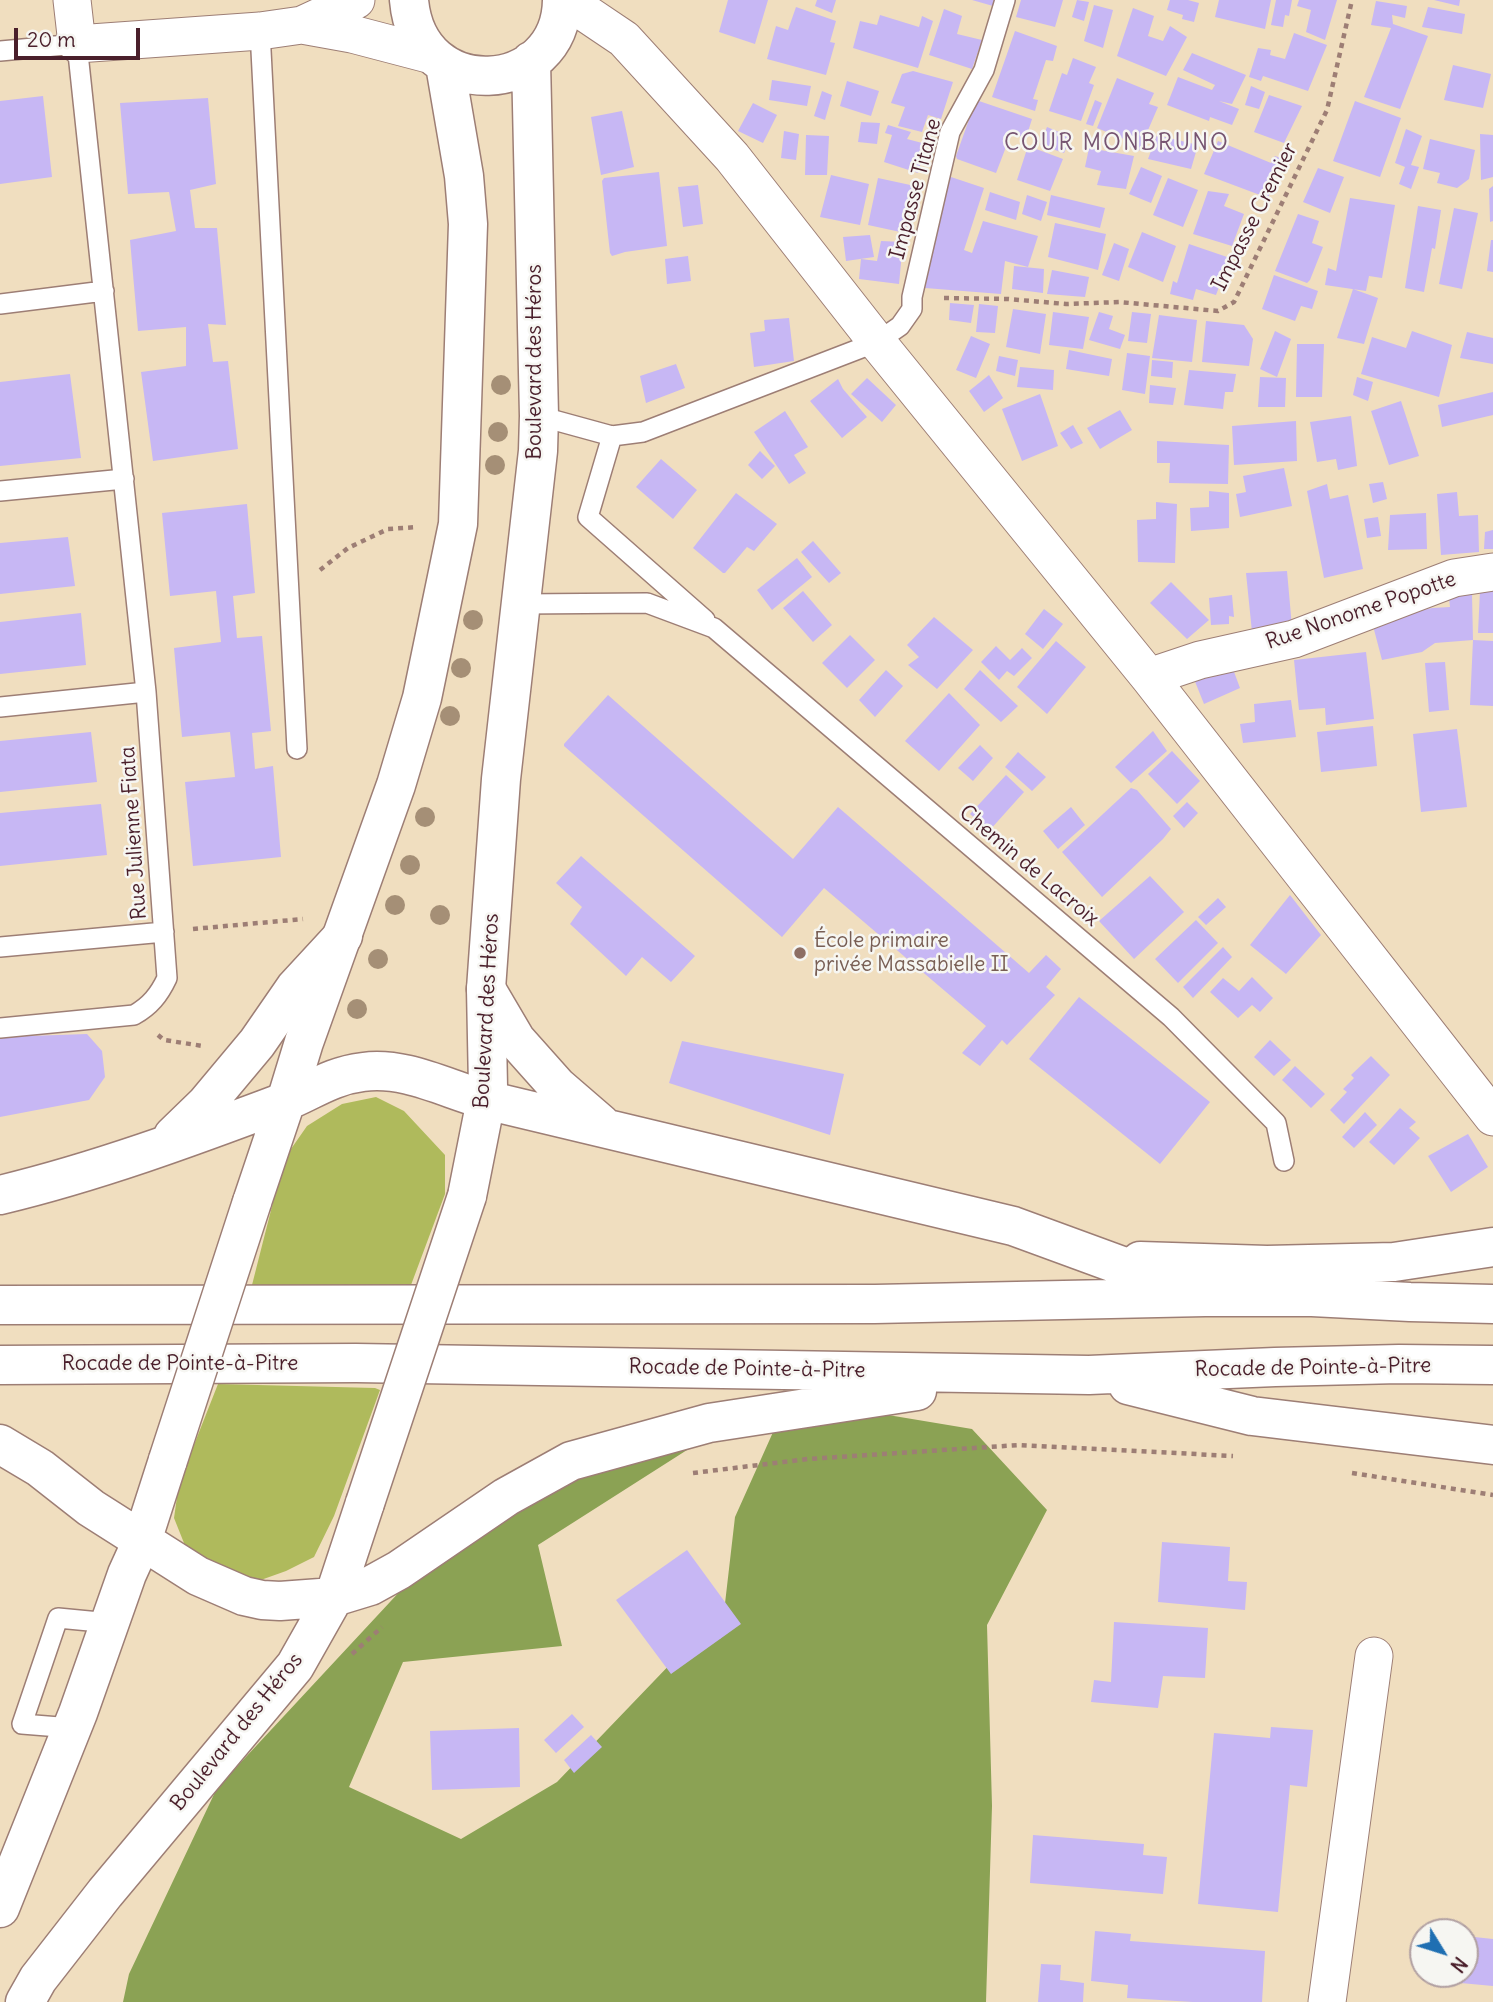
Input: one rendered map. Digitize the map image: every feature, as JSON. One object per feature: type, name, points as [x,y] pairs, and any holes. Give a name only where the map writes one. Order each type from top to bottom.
[{"type":"main road","points":[[409,0],[413,26],[421,41],[439,60],[468,75],[485,76],[509,72],[540,52]]},
{"type":"main road","name":"Boulevard des Héros","points":[[25,2002],[38,1979],[105,1893],[295,1666],[334,1597],[467,1196],[488,1087],[486,989],[501,779],[538,451],[531,120],[540,52],[558,26],[564,0]]},
{"type":"main road","points":[[0,1908],[72,1728],[127,1574],[142,1541],[304,1042],[396,785],[422,698],[458,524],[468,224],[461,154],[439,60]]},
{"type":"main road","points":[[164,1145],[206,1104],[257,1043],[295,988],[346,925]]},
{"type":"main road","points":[[486,989],[516,1040],[557,1086],[606,1128]]},
{"type":"main road","points":[[0,1195],[41,1185],[164,1145],[286,1101],[331,1079],[364,1072],[398,1072],[486,1100],[1013,1226],[1205,1297]]},
{"type":"main road","points":[[1106,1260],[1267,1265],[1394,1262],[1493,1247]]},
{"type":"main road","points":[[1311,1297],[1336,1289],[1394,1262]]},
{"type":"main road","points":[[0,1305],[875,1304],[1205,1297],[1311,1297],[1493,1304]]},
{"type":"main road","name":"Rocade de Pointe-à-Pitre","points":[[0,1365],[356,1363],[1089,1375],[1275,1367],[1493,1364]]},
{"type":"main road","points":[[0,1444],[40,1468],[91,1508],[198,1576],[244,1596],[280,1601],[334,1597],[370,1586],[399,1570],[506,1497],[571,1461],[709,1423],[1019,1374]]},
{"type":"main road","points":[[1089,1375],[1252,1416],[1493,1445]]},
{"type":"main road","points":[[933,1388],[1165,1394]]},
{"type":"street","points":[[72,0],[77,44],[260,31],[302,25],[356,0]]},
{"type":"street","points":[[564,0],[624,39],[732,157],[877,342],[1149,677],[1493,1117]]},
{"type":"street","points":[[302,25],[352,34],[439,60]]},
{"type":"street","points":[[540,52],[610,31]]},
{"type":"street","name":"Rue Nonome Popotte","points":[[1149,677],[1200,660],[1294,639],[1454,578],[1493,572]]},
{"type":"street","points":[[1327,2002],[1374,1656]]},
{"type":"lane","name":"Impasse Titane","points":[[612,436],[643,432],[877,342],[900,326],[912,309],[912,297],[950,132],[984,70],[1005,0]]},
{"type":"lane","points":[[260,31],[297,749]]},
{"type":"lane","points":[[0,51],[77,44]]},
{"type":"lane","name":"Rue Julienne Fiata","points":[[0,947],[164,932],[146,692],[77,44]]},
{"type":"lane","points":[[0,304],[104,290]]},
{"type":"lane","points":[[539,416],[612,436]]},
{"type":"lane","name":"Chemin de Lacroix","points":[[612,436],[588,517],[714,628],[1171,1017],[1276,1123],[1284,1161]]},
{"type":"lane","points":[[0,491],[124,479]]},
{"type":"lane","name":"Chemin de Lacroix","points":[[521,604],[647,603],[714,628]]},
{"type":"lane","points":[[0,707],[146,692]]},
{"type":"lane","points":[[0,1028],[134,1015],[149,1007],[167,978],[164,932]]},
{"type":"lane","points":[[72,1728],[22,1724],[58,1618],[110,1623]]},
{"type":"path","name":"Impasse Cremier","points":[[912,297],[1008,299],[1066,304],[1119,302],[1218,311],[1234,302],[1327,110],[1352,0]]},
{"type":"path","points":[[289,595],[348,548],[388,529],[458,524]]},
{"type":"path","points":[[164,932],[346,925]]},
{"type":"path","points":[[134,1015],[164,1041],[214,1048]]},
{"type":"path","points":[[686,1474],[808,1460],[1019,1446],[1233,1457]]},
{"type":"path","points":[[1340,1471],[1493,1495]]},
{"type":"path","points":[[344,1663],[389,1620]]},
{"type":"green space","points":[[376,1097],[404,1111],[445,1155],[445,1194],[411,1285],[252,1285],[284,1159],[307,1126],[342,1104]]},
{"type":"green space","points":[[218,1384],[380,1390],[334,1516],[314,1557],[258,1581],[188,1553],[174,1518],[179,1483]]},
{"type":"green space","points":[[888,1415],[972,1429],[1047,1510],[987,1625],[992,1806],[986,2002],[123,2002],[129,1974],[217,1788],[403,1588],[546,1479],[698,1443],[538,1545],[562,1646],[403,1662],[349,1787],[461,1839],[557,1782],[678,1656],[721,1638],[735,1517],[774,1430]]},
{"type":"building","points":[[728,0],[768,0],[755,44],[719,32]]},
{"type":"building","points":[[817,0],[836,0],[832,13],[815,6]]},
{"type":"building","points":[[972,0],[994,0],[993,6]]},
{"type":"building","points":[[1021,0],[1063,0],[1055,27],[1016,17]]},
{"type":"building","points":[[1077,0],[1089,2],[1084,21],[1072,17]]},
{"type":"building","points":[[1170,0],[1199,3],[1194,22],[1182,19],[1183,15],[1167,10]]},
{"type":"building","points":[[1219,0],[1271,0],[1265,29],[1215,17]]},
{"type":"building","points":[[1276,0],[1292,0],[1289,16],[1285,15],[1283,27],[1271,25]]},
{"type":"building","points":[[1299,0],[1337,0],[1325,40],[1306,32],[1311,10],[1297,6]]},
{"type":"building","points":[[1434,0],[1460,0],[1459,6]]},
{"type":"building","points":[[1376,1],[1407,6],[1405,18],[1392,15],[1393,24],[1428,36],[1400,109],[1364,97],[1391,28],[1371,25]]},
{"type":"building","points":[[1094,5],[1113,10],[1103,48],[1084,41]]},
{"type":"building","points":[[796,7],[836,21],[830,42],[835,43],[826,75],[767,59],[776,26],[788,30]]},
{"type":"building","points":[[1428,7],[1465,14],[1462,34],[1422,27]]},
{"type":"building","points":[[1133,8],[1154,16],[1148,36],[1163,41],[1170,26],[1187,37],[1166,76],[1117,56]]},
{"type":"building","points":[[944,9],[962,16],[957,34],[982,40],[972,69],[929,55]]},
{"type":"building","points":[[880,15],[919,27],[922,16],[933,21],[918,68],[853,48],[860,21],[877,25]]},
{"type":"building","points":[[1015,31],[1057,46],[1053,61],[1046,60],[1033,99],[1038,100],[1035,111],[992,97]]},
{"type":"building","points":[[1294,33],[1327,45],[1308,91],[1263,76],[1261,81],[1249,77],[1258,48],[1271,50],[1270,55],[1285,59]]},
{"type":"building","points":[[1192,53],[1246,75],[1232,104],[1219,101],[1239,109],[1232,125],[1210,117],[1209,121],[1167,105],[1178,77],[1212,90],[1215,85],[1183,70]]},
{"type":"building","points":[[1073,58],[1096,67],[1089,83],[1094,85],[1081,121],[1049,111],[1062,73],[1067,75]]},
{"type":"building","points":[[1453,65],[1491,74],[1483,108],[1444,100]]},
{"type":"building","points":[[913,71],[953,82],[941,119],[928,115],[922,132],[898,126],[905,107],[891,103],[902,74]]},
{"type":"building","points":[[1117,78],[1154,93],[1149,104],[1158,107],[1139,151],[1130,147],[1131,142],[1097,128]]},
{"type":"building","points":[[772,80],[811,86],[807,106],[769,100]]},
{"type":"building","points":[[847,81],[879,91],[871,116],[840,106]]},
{"type":"building","points":[[1251,86],[1265,92],[1259,109],[1245,105]]},
{"type":"building","points":[[822,91],[832,95],[825,120],[814,116]]},
{"type":"building","points":[[1269,95],[1302,106],[1284,143],[1254,132]]},
{"type":"building","points":[[43,96],[52,177],[0,184],[0,101]]},
{"type":"building","points":[[208,98],[216,184],[190,190],[195,228],[217,228],[226,325],[208,324],[213,362],[228,361],[238,449],[153,461],[141,372],[186,366],[186,327],[138,331],[130,240],[176,231],[169,192],[128,194],[120,103]]},
{"type":"building","points":[[976,100],[1032,119],[1026,138],[1011,134],[996,173],[957,159],[956,156]]},
{"type":"building","points":[[1095,100],[1102,103],[1093,126],[1086,124]]},
{"type":"building","points":[[1355,101],[1401,118],[1380,177],[1333,161]]},
{"type":"building","points":[[753,103],[777,115],[763,143],[738,131]]},
{"type":"building","points":[[622,111],[634,167],[601,175],[591,117]]},
{"type":"building","points":[[861,122],[880,123],[877,144],[858,142]]},
{"type":"building","points":[[888,125],[911,132],[907,139],[926,144],[918,173],[884,162],[892,135],[885,133]]},
{"type":"building","points":[[1047,127],[1071,137],[1064,153],[1040,145]]},
{"type":"building","points":[[1406,129],[1422,136],[1411,165],[1419,167],[1411,189],[1399,184],[1405,167],[1395,163]]},
{"type":"building","points":[[784,131],[799,134],[796,160],[781,158]]},
{"type":"building","points":[[1480,134],[1493,135],[1493,177],[1481,180]]},
{"type":"building","points":[[806,135],[829,136],[827,175],[805,175]]},
{"type":"building","points":[[1157,135],[1198,145],[1191,169],[1148,159]]},
{"type":"building","points":[[1430,139],[1475,150],[1469,179],[1457,188],[1437,183],[1440,173],[1423,169]]},
{"type":"building","points":[[1218,141],[1271,163],[1275,156],[1284,159],[1268,198],[1204,174]]},
{"type":"building","points":[[1028,146],[1063,159],[1050,191],[1017,180]]},
{"type":"building","points":[[1089,148],[1134,156],[1126,189],[1097,185],[1101,171],[1085,167]]},
{"type":"building","points":[[1141,167],[1162,176],[1151,203],[1129,194]]},
{"type":"building","points":[[1318,168],[1344,177],[1330,213],[1303,202]]},
{"type":"building","points":[[659,172],[667,246],[612,256],[602,181],[604,178]]},
{"type":"building","points":[[831,175],[869,184],[860,225],[820,217]]},
{"type":"building","points":[[948,176],[984,188],[964,250],[972,253],[983,221],[1038,236],[1028,267],[1005,261],[1001,294],[925,288]]},
{"type":"building","points":[[878,178],[915,186],[905,233],[868,225]]},
{"type":"building","points":[[1168,178],[1198,190],[1183,227],[1153,215]]},
{"type":"building","points":[[698,185],[703,224],[683,227],[678,187]]},
{"type":"building","points":[[1493,186],[1493,221],[1490,222],[1489,189]]},
{"type":"building","points":[[1208,191],[1229,194],[1224,206],[1244,214],[1232,246],[1193,234]]},
{"type":"building","points":[[990,192],[1020,202],[1016,220],[985,210]]},
{"type":"building","points":[[1027,195],[1047,202],[1041,221],[1022,214]]},
{"type":"building","points":[[1051,195],[1105,208],[1100,228],[1047,215]]},
{"type":"building","points":[[1350,198],[1395,205],[1382,278],[1369,276],[1366,291],[1325,285],[1328,268],[1336,271]]},
{"type":"building","points":[[1418,206],[1441,210],[1424,292],[1405,288]]},
{"type":"building","points":[[1454,208],[1478,213],[1462,289],[1439,284]]},
{"type":"building","points":[[1298,214],[1319,221],[1312,243],[1323,247],[1307,283],[1275,271]]},
{"type":"building","points":[[1055,223],[1106,234],[1098,270],[1048,257]]},
{"type":"building","points":[[1142,232],[1176,246],[1163,282],[1128,267]]},
{"type":"building","points":[[870,235],[874,257],[846,261],[843,237]]},
{"type":"building","points":[[1493,240],[1493,272],[1487,271]]},
{"type":"building","points":[[881,241],[903,242],[899,284],[859,279],[861,259],[877,261]]},
{"type":"building","points":[[1114,243],[1129,249],[1119,281],[1102,275]]},
{"type":"building","points":[[1189,244],[1230,258],[1216,295],[1196,289],[1193,300],[1170,294],[1173,281],[1177,283]]},
{"type":"building","points":[[688,256],[691,281],[667,284],[665,259]]},
{"type":"building","points":[[1014,266],[1044,269],[1043,293],[1012,289]]},
{"type":"building","points":[[1052,270],[1089,277],[1085,297],[1047,294]]},
{"type":"building","points":[[1274,275],[1318,291],[1312,309],[1301,306],[1295,321],[1262,309]]},
{"type":"building","points":[[1353,289],[1378,298],[1364,344],[1337,338]]},
{"type":"building","points":[[950,303],[974,305],[971,323],[949,320]]},
{"type":"building","points":[[979,304],[998,306],[995,333],[976,332]]},
{"type":"building","points":[[1013,309],[1046,314],[1040,354],[1006,347]]},
{"type":"building","points":[[1053,312],[1089,317],[1083,349],[1049,345]]},
{"type":"building","points":[[1099,312],[1113,316],[1109,329],[1125,335],[1120,349],[1089,340]]},
{"type":"building","points":[[1132,312],[1151,314],[1147,343],[1128,341]]},
{"type":"building","points":[[1159,315],[1197,320],[1192,362],[1152,358]]},
{"type":"building","points":[[789,318],[794,361],[754,367],[750,333],[765,331],[764,320]]},
{"type":"building","points":[[1206,321],[1244,325],[1253,339],[1249,366],[1202,362]]},
{"type":"building","points":[[1275,331],[1291,339],[1277,377],[1260,369]]},
{"type":"building","points":[[1412,331],[1452,345],[1439,397],[1361,374],[1372,337],[1406,348]]},
{"type":"building","points":[[1467,332],[1493,338],[1493,364],[1460,358]]},
{"type":"building","points":[[971,336],[990,344],[976,378],[956,370]]},
{"type":"building","points":[[1297,344],[1324,344],[1322,397],[1296,397]]},
{"type":"building","points":[[1069,350],[1112,359],[1109,376],[1066,369]]},
{"type":"building","points":[[1127,353],[1150,356],[1145,394],[1122,390]]},
{"type":"building","points":[[999,356],[1018,360],[1015,376],[996,371]]},
{"type":"building","points":[[1152,360],[1173,362],[1172,378],[1151,376]]},
{"type":"building","points":[[676,364],[685,388],[646,403],[640,376]]},
{"type":"building","points":[[1020,367],[1054,370],[1053,390],[1017,387]]},
{"type":"building","points":[[1189,370],[1236,374],[1233,392],[1225,392],[1223,409],[1184,405]]},
{"type":"building","points":[[70,374],[81,458],[0,466],[0,382]]},
{"type":"building","points":[[989,375],[1003,398],[984,412],[969,391]]},
{"type":"building","points":[[1260,377],[1286,378],[1285,407],[1258,407]]},
{"type":"building","points":[[1357,377],[1373,382],[1368,401],[1353,395]]},
{"type":"building","points":[[867,378],[896,405],[882,422],[851,394]]},
{"type":"building","points":[[838,379],[867,417],[842,438],[810,401]]},
{"type":"building","points":[[1150,385],[1176,388],[1173,405],[1149,403]]},
{"type":"building","points":[[1493,392],[1493,415],[1442,427],[1438,405]]},
{"type":"building","points":[[1040,394],[1058,446],[1022,461],[1002,409]]},
{"type":"building","points":[[1401,401],[1419,456],[1389,465],[1371,411]]},
{"type":"building","points":[[1120,410],[1132,430],[1100,449],[1087,428]]},
{"type":"building","points":[[785,411],[808,447],[794,455],[806,473],[789,484],[754,432]]},
{"type":"building","points":[[1351,416],[1357,466],[1338,470],[1336,459],[1317,462],[1310,422]]},
{"type":"building","points":[[1296,421],[1297,461],[1234,465],[1232,426]]},
{"type":"building","points":[[1073,425],[1083,443],[1071,449],[1060,433]]},
{"type":"building","points":[[1157,441],[1229,445],[1228,484],[1169,483],[1170,463],[1157,463]]},
{"type":"building","points":[[760,451],[775,466],[762,479],[748,465]]},
{"type":"building","points":[[661,459],[697,490],[673,519],[636,487]]},
{"type":"building","points":[[1284,468],[1292,506],[1240,517],[1236,494],[1246,492],[1243,476]]},
{"type":"building","points":[[1383,482],[1387,499],[1373,503],[1369,484]]},
{"type":"building","points":[[1327,484],[1330,499],[1348,495],[1363,569],[1324,578],[1307,491]]},
{"type":"building","points":[[1209,491],[1229,493],[1229,528],[1191,531],[1190,508],[1209,507]]},
{"type":"building","points":[[1457,492],[1459,516],[1478,515],[1479,552],[1441,555],[1437,494]]},
{"type":"building","points":[[736,493],[777,524],[754,551],[747,547],[723,573],[693,548]]},
{"type":"building","points":[[1156,502],[1177,504],[1175,563],[1138,562],[1137,520],[1156,519]]},
{"type":"building","points":[[247,504],[255,593],[233,596],[237,638],[262,636],[271,731],[252,733],[255,769],[273,766],[281,857],[193,866],[185,782],[235,777],[230,732],[182,737],[174,648],[221,642],[216,591],[170,596],[162,513]]},
{"type":"building","points":[[1426,513],[1427,549],[1388,550],[1390,515]]},
{"type":"building","points":[[1378,517],[1381,536],[1367,538],[1364,519]]},
{"type":"building","points":[[1493,530],[1493,549],[1484,549],[1485,532]]},
{"type":"building","points":[[68,537],[75,586],[0,594],[0,543]]},
{"type":"building","points":[[813,541],[841,573],[829,583],[801,552]]},
{"type":"building","points":[[797,558],[812,577],[772,610],[757,590]]},
{"type":"building","points":[[1287,571],[1292,627],[1252,632],[1246,573]]},
{"type":"building","points":[[1171,582],[1209,620],[1187,639],[1150,603]]},
{"type":"building","points":[[1480,590],[1493,591],[1493,633],[1478,633]]},
{"type":"building","points":[[803,591],[832,625],[813,642],[783,608]]},
{"type":"building","points":[[1472,594],[1473,640],[1435,643],[1422,652],[1382,660],[1372,622],[1432,608],[1450,607],[1449,598]]},
{"type":"building","points":[[1232,595],[1234,617],[1229,616],[1229,624],[1211,625],[1209,598]]},
{"type":"building","points":[[1044,609],[1063,624],[1043,649],[1025,634]]},
{"type":"building","points":[[81,613],[86,665],[0,674],[0,622]]},
{"type":"building","points":[[934,617],[973,650],[937,689],[908,665],[919,657],[907,645]]},
{"type":"building","points":[[850,635],[875,660],[847,688],[822,663]]},
{"type":"building","points":[[1473,640],[1493,641],[1493,706],[1470,705]]},
{"type":"building","points":[[1056,641],[1086,667],[1047,714],[1017,687]]},
{"type":"building","points":[[996,646],[1010,660],[1022,648],[1032,658],[1014,676],[1007,671],[999,680],[981,662]]},
{"type":"building","points":[[1366,652],[1374,719],[1326,725],[1325,708],[1299,710],[1294,660]]},
{"type":"building","points":[[1230,661],[1240,688],[1204,704],[1192,674]]},
{"type":"building","points":[[1445,662],[1449,710],[1429,712],[1425,663]]},
{"type":"building","points":[[886,670],[903,686],[875,717],[859,700]]},
{"type":"building","points":[[980,670],[1018,706],[1001,722],[964,689]]},
{"type":"building","points":[[949,693],[980,725],[939,771],[905,741]]},
{"type":"building","points":[[608,695],[793,859],[838,807],[1029,973],[1046,955],[1061,969],[1046,987],[1055,995],[1007,1045],[1002,1040],[980,1066],[962,1053],[986,1026],[824,888],[782,937],[564,746]]},
{"type":"building","points":[[1291,700],[1296,737],[1243,743],[1240,724],[1255,722],[1254,704]]},
{"type":"building","points":[[1373,726],[1377,766],[1321,772],[1317,732]]},
{"type":"building","points":[[1457,729],[1467,807],[1421,812],[1413,734]]},
{"type":"building","points":[[1153,731],[1167,751],[1131,783],[1115,767]]},
{"type":"building","points":[[91,732],[97,782],[0,792],[0,741]]},
{"type":"building","points":[[980,745],[993,758],[973,781],[958,768]]},
{"type":"building","points":[[1172,751],[1200,781],[1177,804],[1148,774]]},
{"type":"building","points":[[1018,752],[1046,777],[1032,791],[1005,767]]},
{"type":"building","points":[[1006,775],[1024,792],[989,831],[970,814]]},
{"type":"building","points":[[1131,788],[1137,790],[1171,829],[1102,897],[1062,852]]},
{"type":"building","points":[[1187,802],[1198,813],[1184,828],[1173,816]]},
{"type":"building","points":[[101,804],[107,855],[0,866],[0,813]]},
{"type":"building","points":[[1071,807],[1085,825],[1058,849],[1043,831]]},
{"type":"building","points":[[581,856],[695,956],[671,982],[642,957],[626,976],[570,924],[582,907],[556,883]]},
{"type":"building","points":[[1150,876],[1184,912],[1134,959],[1099,921]]},
{"type":"building","points":[[1290,895],[1321,935],[1286,974],[1250,945]]},
{"type":"building","points":[[1218,898],[1226,907],[1206,925],[1198,917]]},
{"type":"building","points":[[1196,920],[1218,943],[1178,983],[1155,959]]},
{"type":"building","points":[[1223,947],[1232,957],[1193,998],[1183,987]]},
{"type":"building","points":[[1252,977],[1273,998],[1260,1012],[1252,1005],[1238,1018],[1210,992],[1223,978],[1239,991]]},
{"type":"building","points":[[1079,997],[1210,1102],[1160,1164],[1029,1059]]},
{"type":"building","points":[[87,1034],[102,1051],[105,1077],[89,1100],[0,1117],[0,1037]]},
{"type":"building","points":[[1270,1040],[1291,1060],[1274,1076],[1254,1057]]},
{"type":"building","points":[[682,1041],[844,1074],[830,1135],[669,1083]]},
{"type":"building","points":[[1371,1056],[1390,1075],[1344,1124],[1330,1110],[1347,1092],[1343,1089],[1354,1078],[1351,1075]]},
{"type":"building","points":[[1295,1066],[1325,1094],[1311,1108],[1282,1080]]},
{"type":"building","points":[[1400,1108],[1416,1122],[1409,1128],[1420,1138],[1394,1165],[1369,1142]]},
{"type":"building","points":[[1365,1112],[1377,1125],[1354,1148],[1342,1137]]},
{"type":"building","points":[[1468,1134],[1488,1167],[1451,1192],[1428,1156]]},
{"type":"building","points":[[1162,1542],[1230,1547],[1228,1581],[1247,1582],[1245,1610],[1158,1602]]},
{"type":"building","points":[[687,1550],[741,1624],[671,1674],[616,1600]]},
{"type":"building","points":[[1114,1622],[1208,1628],[1205,1678],[1163,1676],[1158,1708],[1091,1702],[1094,1680],[1111,1682]]},
{"type":"building","points":[[572,1714],[584,1727],[556,1753],[544,1740]]},
{"type":"building","points":[[1271,1727],[1313,1730],[1307,1787],[1290,1785],[1278,1912],[1198,1904],[1214,1733],[1270,1738]]},
{"type":"building","points":[[519,1728],[520,1787],[432,1790],[430,1731]]},
{"type":"building","points":[[591,1735],[602,1747],[574,1773],[564,1760]]},
{"type":"building","points":[[1033,1835],[1144,1844],[1143,1855],[1167,1857],[1163,1894],[1030,1883]]},
{"type":"building","points":[[1095,1931],[1131,1934],[1130,1941],[1265,1951],[1262,2002],[1127,1998],[1128,1985],[1091,1981]]},
{"type":"building","points":[[1479,1938],[1493,1939],[1493,1986],[1479,1985]]},
{"type":"building","points":[[1041,1964],[1061,1965],[1060,1980],[1084,1983],[1083,2002],[1038,2002]]},
{"type":"place","name":"École primaire privée Massabielle II","points":[[800,953]]},
{"type":"district","name":"COUR MONBRUNO","points":[[1117,143]]}]
